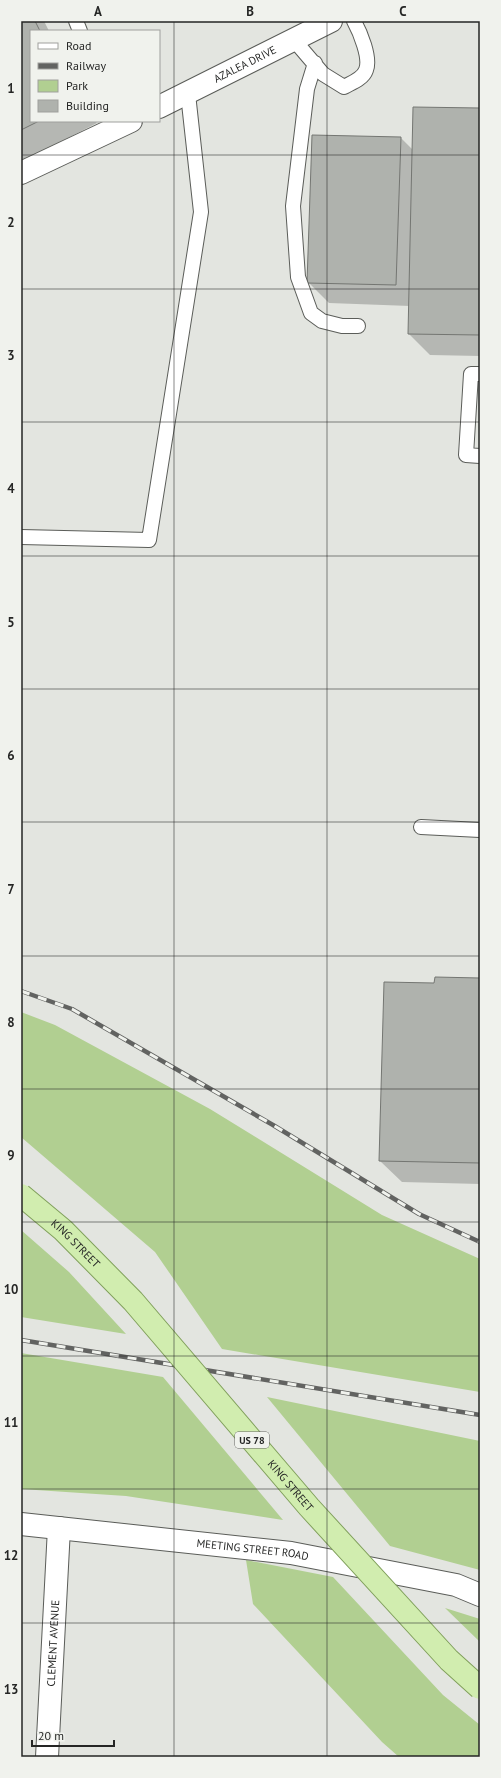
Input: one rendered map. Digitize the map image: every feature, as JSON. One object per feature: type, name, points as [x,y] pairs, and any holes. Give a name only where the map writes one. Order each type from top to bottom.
[{"type":"main road","name":"KING STREET","points":[[21,1194],[63,1230],[133,1301],[308,1507],[449,1660],[480,1688]]},
{"type":"street","name":"AZALEA DRIVE","points":[[160,107],[188,94],[331,21]]},
{"type":"street","points":[[21,173],[124,122]]},
{"type":"street","name":"MEETING STREET ROAD","points":[[21,1524],[291,1553],[456,1585],[480,1595]]},
{"type":"street","name":"CLEMENT AVENUE","points":[[47,1757],[59,1528]]},
{"type":"lane","points":[[294,40],[323,74],[344,87],[356,82],[366,71],[367,60],[361,35],[354,21]]},
{"type":"lane","points":[[315,63],[307,88],[293,206],[298,278],[311,313],[322,321],[342,326],[358,326]]},
{"type":"lane","points":[[21,537],[149,540],[201,212],[188,94]]},
{"type":"lane","points":[[480,374],[472,374],[466,455],[480,456]]},
{"type":"lane","points":[[421,827],[480,830]]},
{"type":"green space","points":[[21,1012],[55,1025],[210,1109],[382,1215],[480,1259],[480,1392],[222,1349],[155,1252],[21,1137]]},
{"type":"green space","points":[[21,1230],[69,1272],[126,1334],[21,1317]]},
{"type":"green space","points":[[21,1353],[163,1377],[283,1520],[126,1496],[21,1489]]},
{"type":"green space","points":[[267,1397],[480,1441],[480,1570],[390,1546]]},
{"type":"green space","points":[[246,1560],[333,1577],[443,1695],[480,1725],[480,1757],[399,1757],[382,1742],[253,1604]]},
{"type":"green space","points":[[445,1608],[480,1619],[480,1642]]},
{"type":"building","points":[[21,21],[35,21],[40,30],[30,30],[30,122],[37,122],[21,130]]},
{"type":"building","points":[[413,107],[480,108],[480,335],[408,334]]},
{"type":"building","points":[[312,135],[401,137],[396,285],[307,283]]},
{"type":"building","points":[[435,977],[480,978],[480,1163],[379,1161],[384,982],[434,983]]},
{"type":"railway","points":[[21,991],[72,1009],[273,1125],[419,1214],[480,1242]]},
{"type":"railway","points":[[21,1340],[480,1415]]}]
